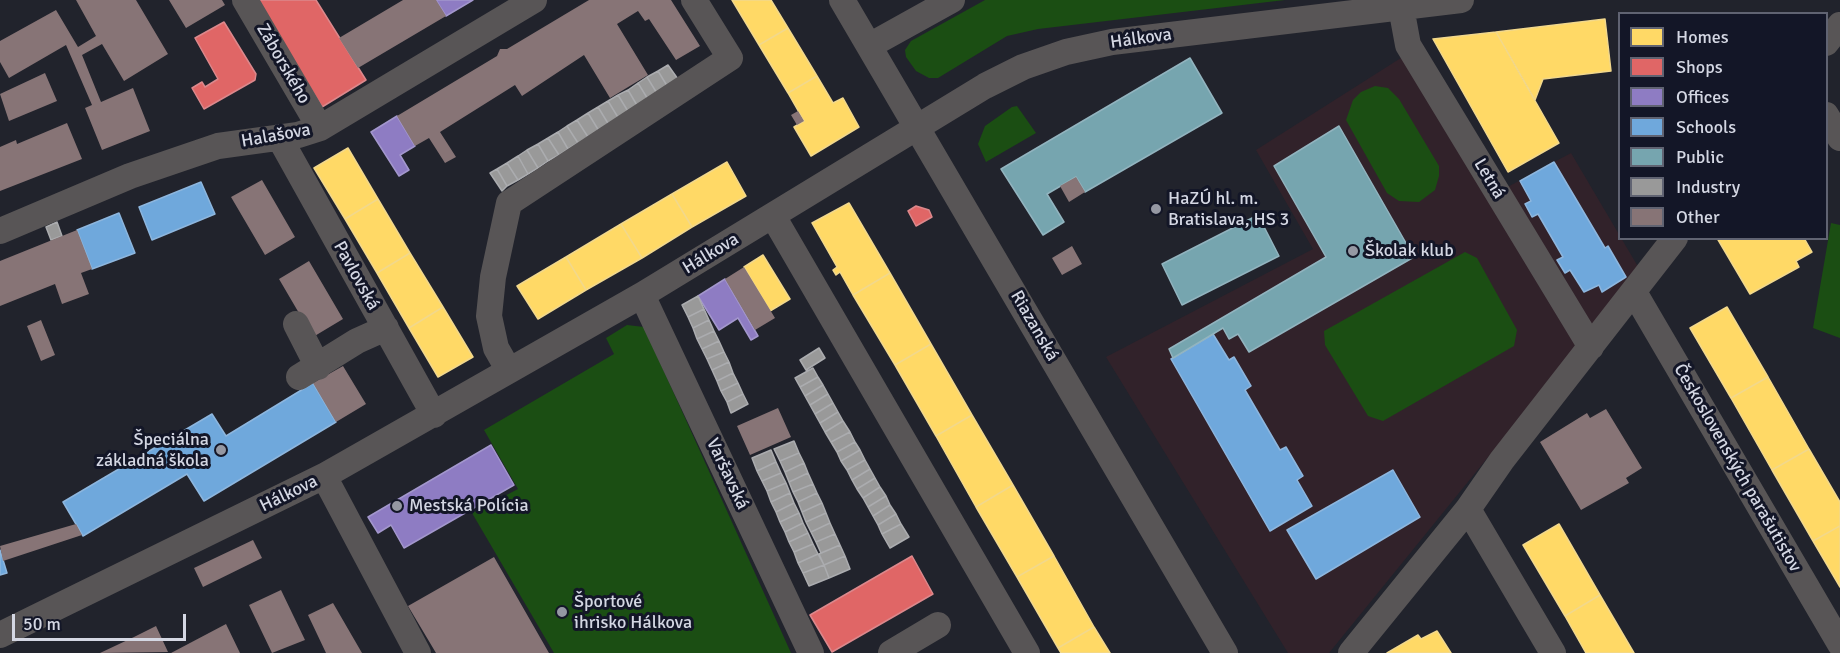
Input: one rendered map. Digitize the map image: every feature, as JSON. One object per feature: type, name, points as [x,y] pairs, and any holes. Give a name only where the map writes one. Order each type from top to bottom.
[{"type":"street","name":"Záborského","points":[[245,0],[320,128]]},
{"type":"street","points":[[508,369],[496,348],[489,316],[493,277],[509,203],[730,58],[694,0]]},
{"type":"street","name":"Riazanská","points":[[842,0],[1225,653]]},
{"type":"street","points":[[869,46],[952,0]]},
{"type":"street","name":"Hálkova","points":[[0,635],[324,476],[434,415],[508,369],[642,295],[1010,73],[1066,52],[1112,42],[1334,8],[1401,7],[1461,0]]},
{"type":"street","name":"Halašova","points":[[0,231],[130,176],[218,146],[320,128],[519,4]]},
{"type":"street","name":"Letná","points":[[1401,7],[1408,45],[1591,347]]},
{"type":"street","points":[[1828,117],[1840,138]]},
{"type":"street","name":"Pavlovská","points":[[279,137],[434,415]]},
{"type":"street","points":[[773,216],[1027,653]]},
{"type":"street","points":[[1351,653],[1468,508],[1673,240]]},
{"type":"street","name":"Československých parašutistov","points":[[1634,292],[1840,644]]},
{"type":"street","name":"Varšavská","points":[[642,295],[811,653]]},
{"type":"street","points":[[296,324],[309,372],[357,341],[386,327]]},
{"type":"street","points":[[324,476],[418,653]]},
{"type":"street","points":[[1468,508],[1553,653]]},
{"type":"street","points":[[891,653],[938,625]]},
{"type":"shaded area","points":[[1404,56],[1487,198],[1571,153],[1618,233],[1618,240],[1622,240],[1640,270],[1329,653],[1288,653],[1106,357],[1313,249],[1256,150]]},
{"type":"green space","points":[[985,0],[1285,0],[1038,29],[1007,36],[938,78],[929,78],[916,71],[906,57],[905,50],[911,41]]},
{"type":"green space","points":[[1375,86],[1388,88],[1399,99],[1439,166],[1435,190],[1419,202],[1399,201],[1387,193],[1346,120],[1353,100],[1361,92]]},
{"type":"green space","points":[[1017,106],[1036,133],[986,162],[978,144],[985,126],[1012,107]]},
{"type":"green space","points":[[1831,223],[1840,225],[1840,338],[1813,328]]},
{"type":"green space","points":[[1465,252],[1477,258],[1517,330],[1514,346],[1383,421],[1368,416],[1325,345],[1324,331]]},
{"type":"green space","points":[[627,325],[644,327],[791,653],[554,653],[472,513],[518,489],[484,430],[614,354],[606,338]]},
{"type":"building: Homes","points":[[732,0],[771,0],[788,28],[759,45]]},
{"type":"building: Homes","points":[[1605,19],[1611,71],[1543,79],[1535,100],[1496,32]]},
{"type":"building: Homes","points":[[788,28],[817,76],[788,93],[759,45]]},
{"type":"building: Homes","points":[[1496,32],[1559,143],[1508,172],[1433,39]]},
{"type":"building: Homes","points":[[817,76],[833,103],[843,98],[859,127],[811,156],[794,127],[804,121],[788,93]]},
{"type":"building: Homes","points":[[348,148],[378,199],[345,219],[314,168]]},
{"type":"building: Homes","points":[[727,162],[746,196],[692,227],[672,194]]},
{"type":"building: Homes","points":[[672,194],[692,227],[642,258],[621,224]]},
{"type":"building: Homes","points":[[378,199],[410,253],[377,273],[345,219]]},
{"type":"building: Homes","points":[[849,203],[890,273],[853,295],[840,272],[836,275],[833,270],[837,267],[812,223]]},
{"type":"building: Homes","points":[[621,224],[642,258],[586,290],[566,257]]},
{"type":"building: Homes","points":[[1718,240],[1805,240],[1812,252],[1796,261],[1799,267],[1750,294]]},
{"type":"building: Homes","points":[[410,253],[443,307],[409,328],[377,273]]},
{"type":"building: Homes","points":[[763,255],[790,299],[770,311],[744,267]]},
{"type":"building: Homes","points":[[566,257],[586,290],[538,319],[517,286]]},
{"type":"building: Homes","points":[[890,273],[931,344],[895,365],[853,295]]},
{"type":"building: Homes","points":[[443,307],[473,357],[438,377],[409,328]]},
{"type":"building: Homes","points":[[1727,307],[1768,377],[1731,398],[1690,328]]},
{"type":"building: Homes","points":[[931,344],[972,415],[936,436],[895,365]]},
{"type":"building: Homes","points":[[1768,377],[1809,449],[1772,470],[1731,398]]},
{"type":"building: Homes","points":[[972,415],[1013,485],[976,507],[936,436]]},
{"type":"building: Homes","points":[[1809,449],[1840,502],[1840,526],[1813,541],[1772,470]]},
{"type":"building: Homes","points":[[1013,485],[1054,556],[1017,577],[976,507]]},
{"type":"building: Homes","points":[[1559,524],[1600,595],[1565,616],[1523,545]]},
{"type":"building: Homes","points":[[1840,526],[1840,587],[1813,541]]},
{"type":"building: Homes","points":[[1054,556],[1094,627],[1058,648],[1017,577]]},
{"type":"building: Homes","points":[[1600,595],[1634,653],[1586,653],[1565,616]]},
{"type":"building: Homes","points":[[1094,627],[1110,653],[1061,653],[1058,648]]},
{"type":"building: Homes","points":[[1437,631],[1451,653],[1387,653],[1418,635],[1421,639]]},
{"type":"building: Shops","points":[[260,0],[316,0],[366,80],[322,107],[258,2]]},
{"type":"building: Shops","points":[[224,22],[256,74],[255,80],[204,109],[192,88],[202,82],[205,87],[218,79],[195,38]]},
{"type":"building: Shops","points":[[916,206],[929,210],[932,217],[916,226],[908,211]]},
{"type":"building: Shops","points":[[912,556],[933,594],[832,652],[810,615]]},
{"type":"building: Offices","points":[[436,0],[473,0],[446,16]]},
{"type":"building: Offices","points":[[397,116],[415,146],[400,155],[409,170],[399,176],[371,132]]},
{"type":"building: Offices","points":[[725,279],[758,336],[751,340],[738,318],[719,330],[698,296]]},
{"type":"building: Offices","points":[[491,445],[514,485],[404,548],[391,525],[378,533],[368,517]]},
{"type":"building: Schools","points":[[1554,162],[1605,248],[1608,246],[1626,277],[1602,292],[1599,285],[1584,292],[1570,270],[1565,273],[1557,260],[1563,257],[1538,214],[1532,217],[1525,204],[1531,201],[1520,181]]},
{"type":"building: Schools","points":[[201,182],[215,214],[152,240],[139,207]]},
{"type":"building: Schools","points":[[119,213],[135,253],[92,269],[77,230]]},
{"type":"building: Schools","points":[[1213,334],[1229,360],[1234,357],[1251,386],[1245,390],[1280,450],[1286,447],[1303,476],[1297,480],[1312,506],[1270,531],[1171,359]]},
{"type":"building: Schools","name":"Špeciálna základná škola","points":[[313,383],[336,422],[204,501],[187,474],[83,536],[63,502],[212,414],[226,436]]},
{"type":"building: Schools","points":[[1393,470],[1420,517],[1316,579],[1287,530]]},
{"type":"building: Schools","points":[[0,550],[7,573],[0,575]]},
{"type":"building: Public","points":[[1190,58],[1222,113],[1085,192],[1076,177],[1047,194],[1064,222],[1043,235],[1001,169]]},
{"type":"building: Public","points":[[1339,126],[1414,257],[1249,352],[1238,334],[1229,339],[1223,328],[1173,358],[1169,349],[1326,257],[1274,166]]},
{"type":"building: Public","points":[[1258,215],[1279,256],[1182,305],[1162,264]]},
{"type":"building: Industry","points":[[668,65],[680,82],[669,89],[658,71]]},
{"type":"building: Industry","points":[[658,71],[669,89],[658,95],[647,77]]},
{"type":"building: Industry","points":[[647,77],[658,95],[649,101],[638,83]]},
{"type":"building: Industry","points":[[638,83],[649,101],[638,107],[628,90]]},
{"type":"building: Industry","points":[[628,90],[638,107],[629,113],[618,95]]},
{"type":"building: Industry","points":[[618,95],[629,113],[619,119],[608,101]]},
{"type":"building: Industry","points":[[608,101],[619,119],[609,125],[598,107]]},
{"type":"building: Industry","points":[[598,107],[609,125],[599,131],[588,113]]},
{"type":"building: Industry","points":[[588,113],[599,131],[588,137],[577,120]]},
{"type":"building: Industry","points":[[577,120],[588,137],[578,143],[567,126]]},
{"type":"building: Industry","points":[[567,126],[578,143],[568,149],[558,132]]},
{"type":"building: Industry","points":[[558,132],[568,149],[559,155],[548,138]]},
{"type":"building: Industry","points":[[548,138],[559,155],[548,161],[538,144]]},
{"type":"building: Industry","points":[[538,144],[548,161],[538,168],[527,150]]},
{"type":"building: Industry","points":[[527,150],[538,168],[528,174],[518,156]]},
{"type":"building: Industry","points":[[518,156],[528,174],[518,180],[507,163]]},
{"type":"building: Industry","points":[[507,163],[518,180],[507,186],[497,169]]},
{"type":"building: Industry","points":[[497,169],[507,186],[502,191],[490,173]]},
{"type":"building: Industry","points":[[57,222],[62,236],[51,240],[46,227]]},
{"type":"building: Industry","points":[[698,296],[704,309],[688,317],[682,305]]},
{"type":"building: Industry","points":[[704,309],[709,320],[693,328],[688,317]]},
{"type":"building: Industry","points":[[709,320],[714,331],[697,339],[693,328]]},
{"type":"building: Industry","points":[[714,331],[719,341],[702,349],[697,339]]},
{"type":"building: Industry","points":[[719,341],[724,352],[707,359],[702,349]]},
{"type":"building: Industry","points":[[819,348],[825,358],[806,370],[800,360]]},
{"type":"building: Industry","points":[[724,352],[729,362],[712,370],[707,359]]},
{"type":"building: Industry","points":[[729,362],[733,373],[717,381],[712,370]]},
{"type":"building: Industry","points":[[813,368],[818,377],[800,387],[795,378]]},
{"type":"building: Industry","points":[[733,373],[738,383],[721,391],[717,381]]},
{"type":"building: Industry","points":[[818,377],[823,385],[805,396],[800,387]]},
{"type":"building: Industry","points":[[738,383],[743,394],[727,402],[721,391]]},
{"type":"building: Industry","points":[[823,385],[828,394],[810,405],[805,396]]},
{"type":"building: Industry","points":[[743,394],[748,404],[731,413],[727,402]]},
{"type":"building: Industry","points":[[828,394],[833,403],[815,414],[810,405]]},
{"type":"building: Industry","points":[[833,403],[838,412],[820,423],[815,414]]},
{"type":"building: Industry","points":[[838,412],[843,421],[825,432],[820,423]]},
{"type":"building: Industry","points":[[843,421],[850,432],[831,442],[825,432]]},
{"type":"building: Industry","points":[[850,432],[855,442],[837,452],[831,442]]},
{"type":"building: Industry","points":[[794,441],[799,453],[780,461],[774,449]]},
{"type":"building: Industry","points":[[855,442],[860,450],[841,461],[837,452]]},
{"type":"building: Industry","points":[[771,450],[776,462],[757,471],[752,458]]},
{"type":"building: Industry","points":[[860,450],[865,460],[847,470],[841,461]]},
{"type":"building: Industry","points":[[799,453],[804,463],[785,472],[780,461]]},
{"type":"building: Industry","points":[[865,460],[870,469],[852,480],[847,470]]},
{"type":"building: Industry","points":[[776,462],[781,473],[762,481],[757,471]]},
{"type":"building: Industry","points":[[804,463],[808,473],[789,482],[785,472]]},
{"type":"building: Industry","points":[[870,469],[875,478],[857,489],[852,480]]},
{"type":"building: Industry","points":[[781,473],[786,483],[767,491],[762,481]]},
{"type":"building: Industry","points":[[808,473],[813,484],[793,492],[789,482]]},
{"type":"building: Industry","points":[[875,478],[880,487],[863,498],[857,489]]},
{"type":"building: Industry","points":[[786,483],[790,493],[771,502],[767,491]]},
{"type":"building: Industry","points":[[813,484],[817,493],[798,502],[793,492]]},
{"type":"building: Industry","points":[[880,487],[886,496],[868,507],[863,498]]},
{"type":"building: Industry","points":[[790,493],[794,503],[776,512],[771,502]]},
{"type":"building: Industry","points":[[817,493],[822,503],[802,512],[798,502]]},
{"type":"building: Industry","points":[[886,496],[890,505],[873,516],[868,507]]},
{"type":"building: Industry","points":[[794,503],[799,513],[780,522],[776,512]]},
{"type":"building: Industry","points":[[822,503],[826,513],[806,522],[802,512]]},
{"type":"building: Industry","points":[[890,505],[896,514],[878,525],[873,516]]},
{"type":"building: Industry","points":[[799,513],[803,523],[785,532],[780,522]]},
{"type":"building: Industry","points":[[826,513],[830,523],[811,532],[806,522]]},
{"type":"building: Industry","points":[[896,514],[901,524],[882,534],[878,525]]},
{"type":"building: Industry","points":[[803,523],[808,533],[789,542],[785,532]]},
{"type":"building: Industry","points":[[830,523],[835,534],[816,542],[811,532]]},
{"type":"building: Industry","points":[[901,524],[909,537],[890,548],[882,534]]},
{"type":"building: Industry","points":[[808,533],[813,544],[794,552],[789,542]]},
{"type":"building: Industry","points":[[835,534],[840,545],[821,553],[816,542]]},
{"type":"building: Industry","points":[[813,544],[818,554],[798,563],[794,552]]},
{"type":"building: Industry","points":[[840,545],[845,556],[824,565],[819,554]]},
{"type":"building: Industry","points":[[818,554],[824,565],[803,573],[798,563]]},
{"type":"building: Industry","points":[[845,556],[850,569],[829,578],[824,565]]},
{"type":"building: Industry","points":[[824,565],[829,578],[809,586],[803,573]]},
{"type":"building: Other","points":[[76,0],[136,0],[168,54],[124,81],[102,44],[82,55],[101,102],[133,88],[150,131],[102,150],[85,108],[92,105],[66,45],[9,78],[0,62],[0,41],[56,10],[78,47],[96,36]]},
{"type":"building: Other","points":[[169,0],[222,0],[225,5],[186,28]]},
{"type":"building: Other","points":[[403,0],[436,0],[446,16],[358,68],[339,38]]},
{"type":"building: Other","points":[[589,0],[671,0],[700,46],[676,60],[649,19],[645,21],[638,11],[617,24],[648,75],[610,98],[584,55],[522,96],[515,85],[440,132],[456,157],[445,163],[429,138],[415,146],[397,116],[497,56],[500,49],[507,49]]},
{"type":"building: Other","points":[[45,73],[57,101],[9,121],[0,94]]},
{"type":"building: Other","points":[[798,111],[804,121],[797,125],[791,115]]},
{"type":"building: Other","points":[[67,123],[82,159],[0,191],[0,147],[16,140],[17,144]]},
{"type":"building: Other","points":[[1076,177],[1085,192],[1069,202],[1060,186]]},
{"type":"building: Other","points":[[262,180],[295,237],[265,255],[231,197]]},
{"type":"building: Other","points":[[77,230],[92,269],[81,273],[89,294],[62,304],[55,284],[0,306],[0,261]]},
{"type":"building: Other","points":[[1072,246],[1082,264],[1062,275],[1052,258]]},
{"type":"building: Other","points":[[309,261],[343,319],[313,337],[279,279]]},
{"type":"building: Other","points":[[744,267],[775,318],[755,330],[725,279]]},
{"type":"building: Other","points":[[41,320],[55,355],[41,361],[27,326]]},
{"type":"building: Other","points":[[343,366],[366,404],[336,422],[313,383]]},
{"type":"building: Other","points":[[778,408],[791,437],[750,455],[737,426]]},
{"type":"building: Other","points":[[1606,409],[1642,468],[1626,478],[1629,483],[1581,510],[1540,442],[1587,413],[1590,418]]},
{"type":"building: Other","points":[[76,524],[82,535],[3,561],[0,546]]},
{"type":"building: Other","points":[[253,540],[262,558],[203,587],[194,568]]},
{"type":"building: Other","points":[[494,557],[549,653],[436,653],[408,606]]},
{"type":"building: Other","points":[[281,590],[305,640],[272,653],[249,605]]},
{"type":"building: Other","points":[[333,603],[362,653],[326,653],[308,615]]},
{"type":"building: Other","points":[[226,624],[240,653],[171,653]]},
{"type":"building: Other","points":[[156,626],[168,652],[100,653],[134,637]]},
{"type":"place","name":"HaZÚ hl. m. Bratislava, HS 3","points":[[1156,209]]},
{"type":"place","name":"Školak klub","points":[[1353,251]]},
{"type":"place","name":"Špeciálna základná škola","points":[[221,450]]},
{"type":"place","name":"Mestská Polícia","points":[[397,506]]},
{"type":"place","name":"Športové ihrisko Hálkova","points":[[562,612]]}]
